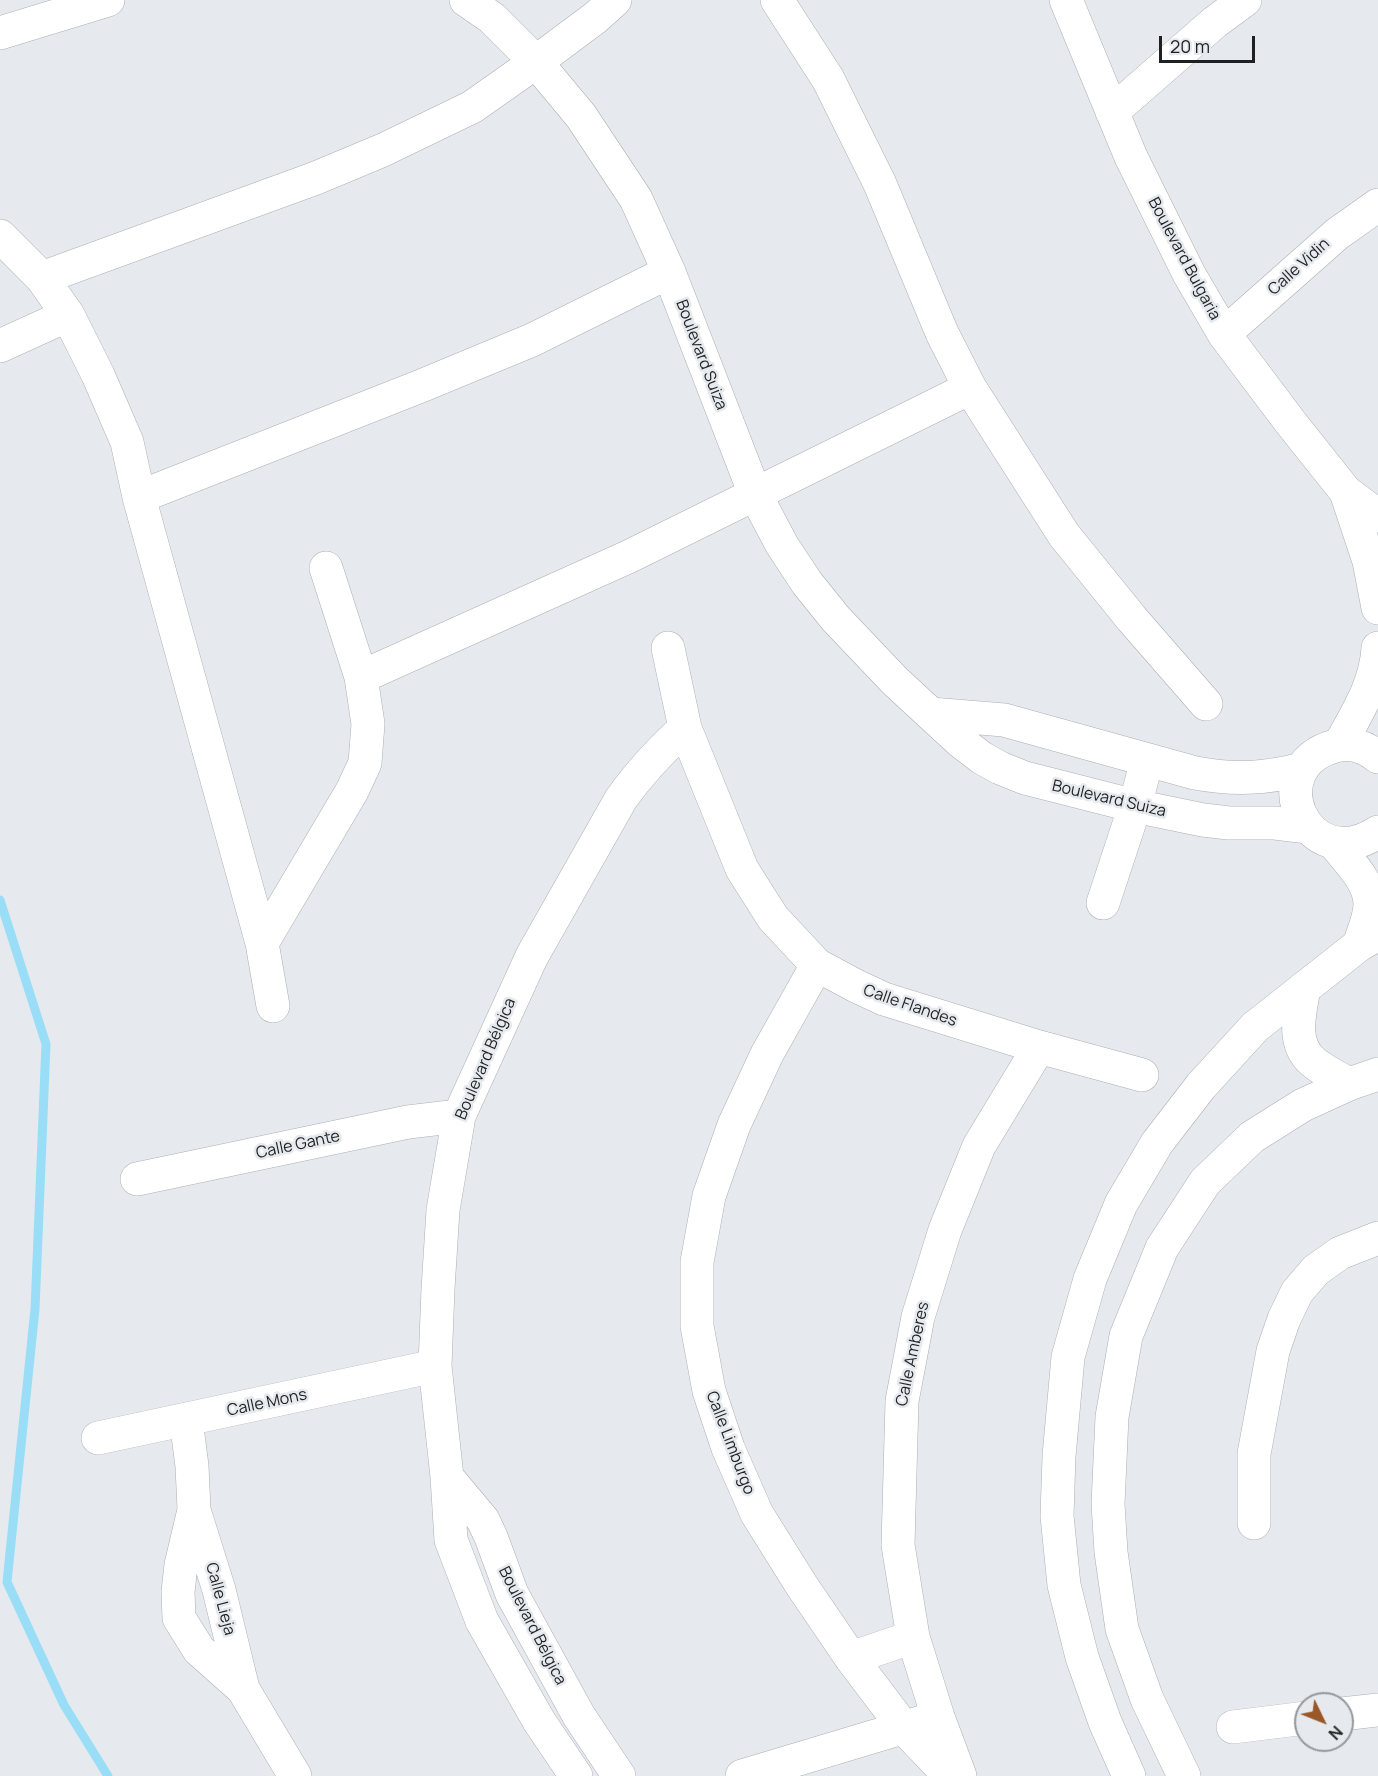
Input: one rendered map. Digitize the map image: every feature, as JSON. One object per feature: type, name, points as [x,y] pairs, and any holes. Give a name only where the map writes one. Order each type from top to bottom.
[{"type":"street","points":[[0,33],[108,0]]},
{"type":"street","name":"Boulevard Suiza","points":[[466,0],[492,18],[536,62],[581,116],[636,199],[669,272],[755,494],[782,545],[807,584],[836,619],[896,681],[961,742],[982,758],[1025,778],[1135,806],[1221,822],[1275,823],[1350,844],[1365,840],[1378,832]]},
{"type":"street","points":[[42,278],[316,178],[383,150],[472,106],[536,62],[615,0]]},
{"type":"street","points":[[777,0],[828,79],[860,142],[880,184],[942,333],[970,388],[1064,535],[1132,619],[1206,704]]},
{"type":"street","name":"Boulevard Bulgaria","points":[[1066,0],[1131,157],[1189,274],[1224,334],[1346,492],[1378,516]]},
{"type":"street","points":[[1112,112],[1215,22],[1245,0]]},
{"type":"street","name":"Calle Vidin","points":[[1224,334],[1337,234],[1378,206]]},
{"type":"street","points":[[0,236],[42,278],[68,315],[98,375],[127,442],[139,497],[262,943],[273,1006]]},
{"type":"street","points":[[139,497],[421,387],[532,340],[669,272]]},
{"type":"street","points":[[0,346],[68,315]]},
{"type":"street","points":[[361,677],[628,556],[970,388]]},
{"type":"street","name":"Boulevard Bulgaria","points":[[1346,492],[1367,553],[1378,608]]},
{"type":"street","points":[[262,943],[352,791],[365,762],[368,723],[361,677],[326,568]]},
{"type":"street","name":"Calle Flandes","points":[[668,648],[685,728],[742,869],[773,918],[817,965],[884,999],[1142,1076]]},
{"type":"street","points":[[1340,744],[1365,699],[1374,677],[1378,648]]},
{"type":"street","points":[[931,714],[1004,720],[1195,773],[1238,779],[1270,777],[1302,769]]},
{"type":"street","name":"Boulevard Bélgica","points":[[576,1776],[539,1721],[482,1622],[452,1540],[435,1366],[443,1210],[459,1116],[532,957],[621,799],[657,753],[685,728]]},
{"type":"street","points":[[1129,1776],[1105,1722],[1082,1657],[1064,1585],[1057,1506],[1068,1357],[1094,1268],[1121,1204],[1157,1143],[1201,1086],[1256,1027],[1368,939],[1370,902],[1367,890],[1359,875],[1299,815],[1296,783],[1302,769],[1312,757],[1325,748],[1340,744],[1356,745],[1371,751],[1378,757]]},
{"type":"street","points":[[1102,903],[1135,806],[1147,759]]},
{"type":"street","name":"Calle Limburgo","points":[[817,965],[762,1064],[734,1125],[709,1196],[697,1262],[697,1326],[708,1391],[728,1448],[758,1514],[802,1586],[851,1658],[904,1728],[950,1776]]},
{"type":"street","points":[[1304,988],[1298,1024],[1305,1054],[1313,1062],[1363,1079]]},
{"type":"street","name":"Calle Amberes","points":[[938,1717],[913,1637],[898,1545],[902,1401],[918,1317],[945,1230],[979,1146],[1039,1047]]},
{"type":"street","points":[[1184,1776],[1147,1699],[1122,1629],[1111,1552],[1108,1504],[1112,1417],[1126,1336],[1162,1248],[1205,1182],[1252,1137],[1302,1106],[1363,1079]]},
{"type":"street","name":"Calle Gante","points":[[137,1179],[408,1122],[459,1116]]},
{"type":"street","points":[[1254,1523],[1254,1454],[1273,1351],[1284,1319],[1297,1292],[1316,1270],[1340,1252],[1378,1238]]},
{"type":"street","name":"Calle Mons","points":[[98,1438],[435,1366]]},
{"type":"street","name":"Calle Lieja","points":[[186,1420],[192,1466],[194,1510],[219,1590],[243,1689],[295,1776]]},
{"type":"street","name":"Boulevard Bélgica","points":[[447,1477],[483,1520],[512,1594],[579,1716],[619,1776]]},
{"type":"street","name":"Calle Lieja","points":[[194,1510],[181,1565],[178,1592],[179,1617],[199,1650],[243,1689]]},
{"type":"street","points":[[851,1658],[913,1637]]},
{"type":"street","points":[[508,1668],[542,1647]]},
{"type":"street","points":[[1354,1713],[1378,1710]]},
{"type":"street","points":[[742,1776],[938,1717],[960,1776]]},
{"type":"street","points":[[1233,1726],[1294,1719]]},
{"type":"waterway","points":[[0,900],[46,1044],[35,1309],[7,1582],[64,1705],[108,1776]]}]
